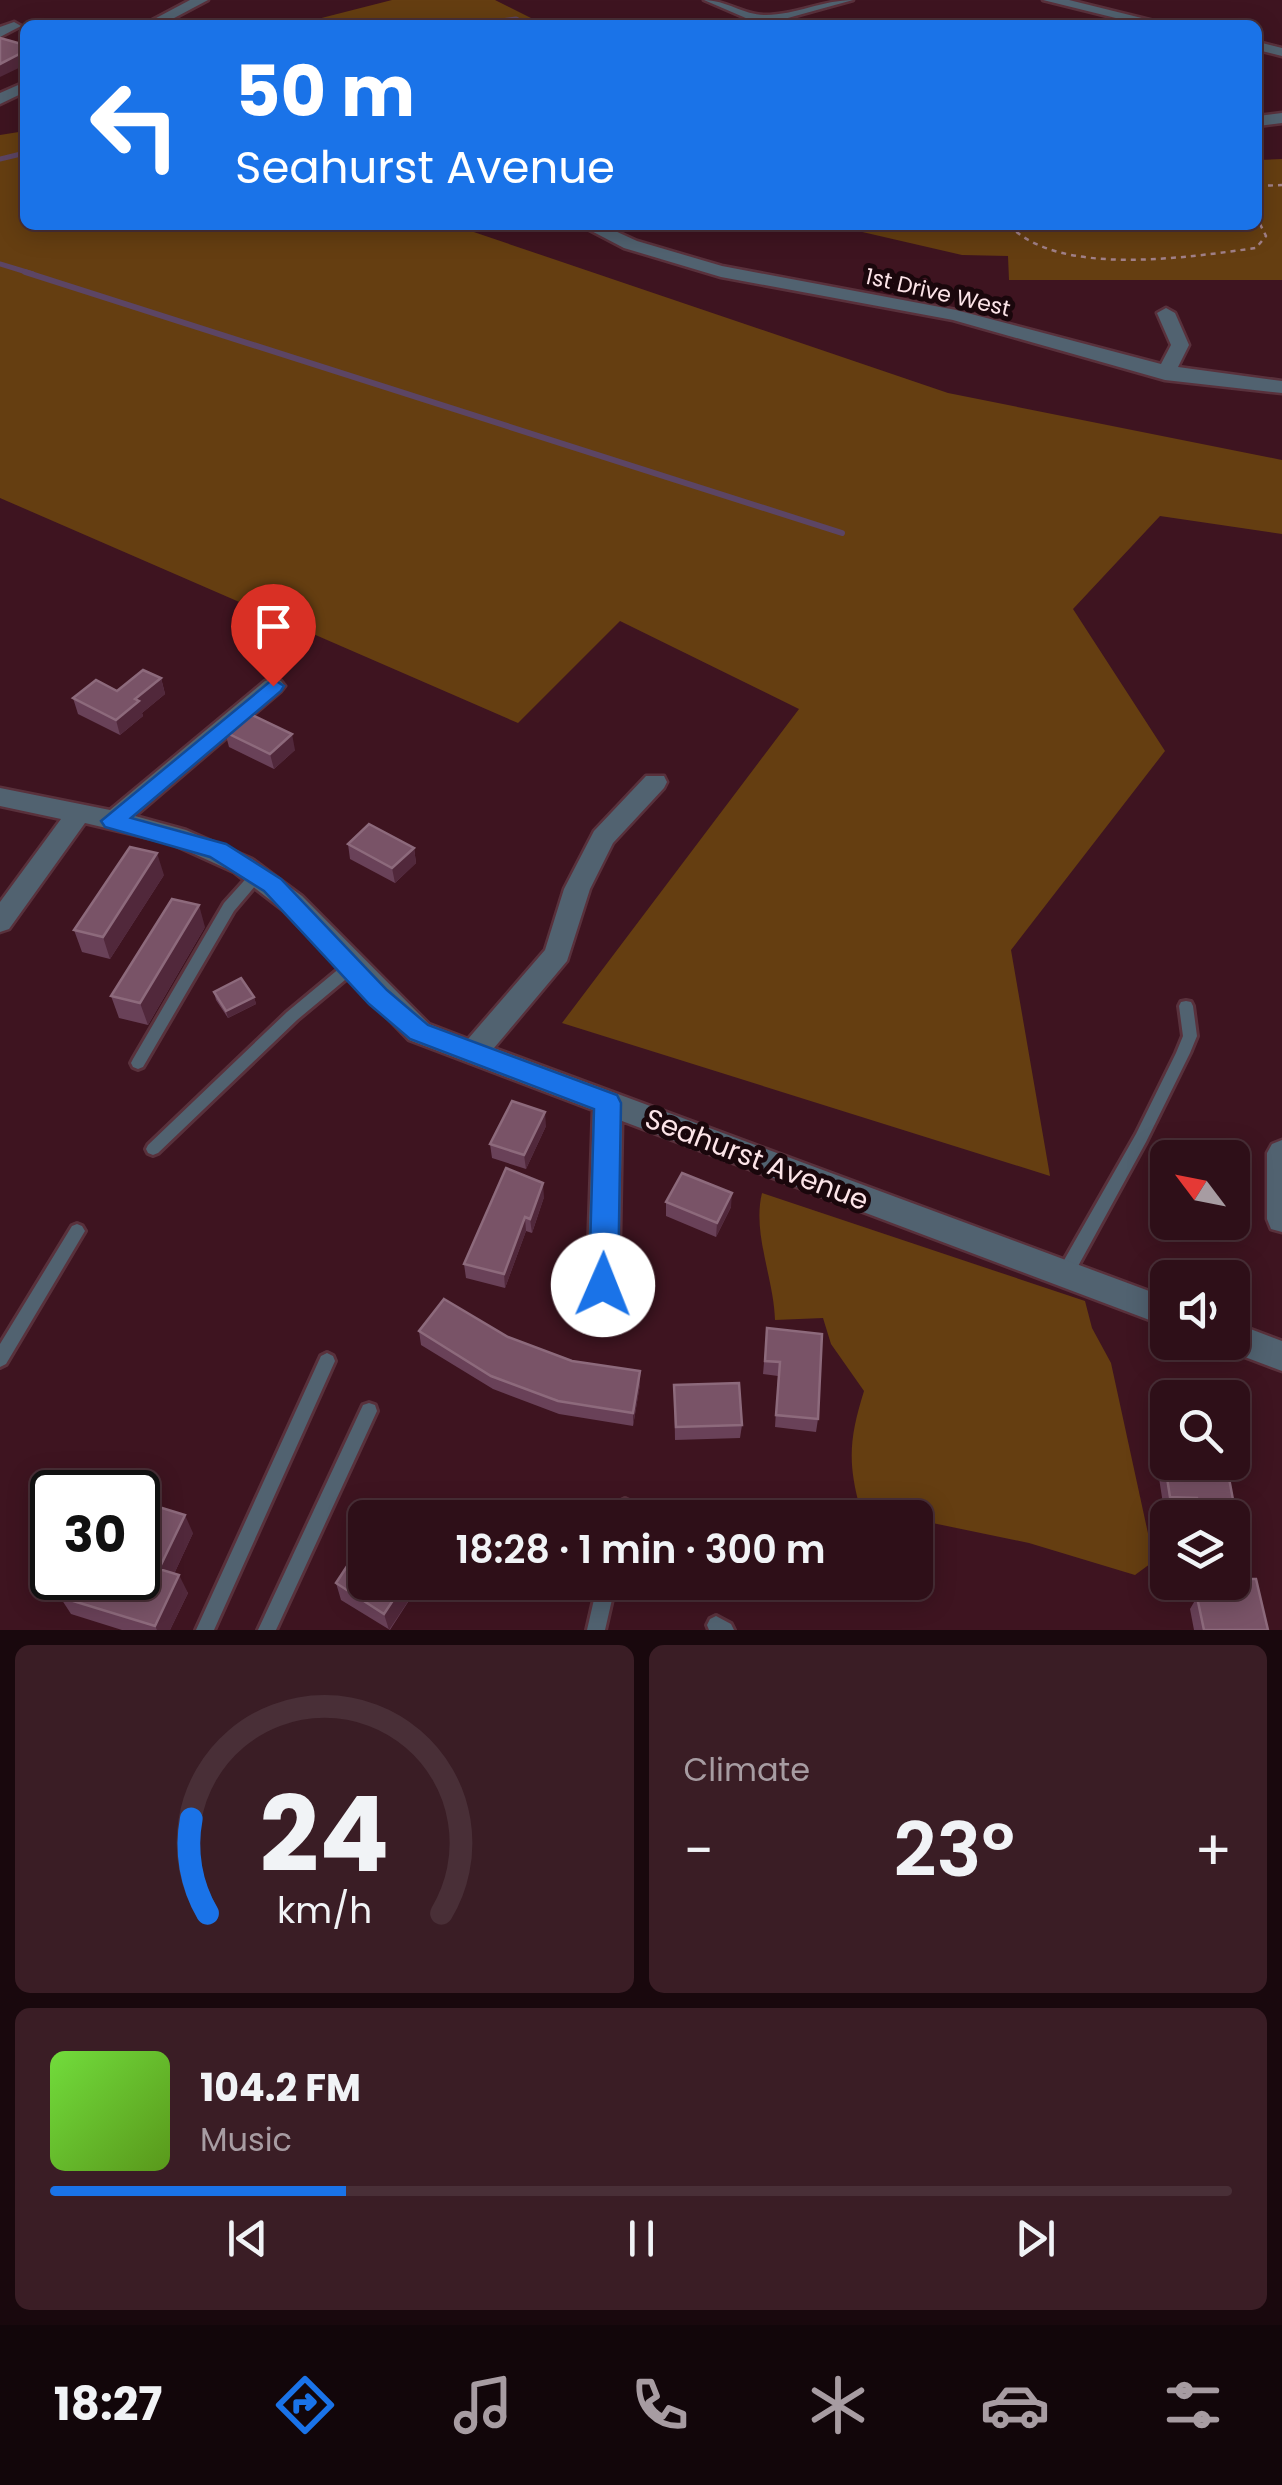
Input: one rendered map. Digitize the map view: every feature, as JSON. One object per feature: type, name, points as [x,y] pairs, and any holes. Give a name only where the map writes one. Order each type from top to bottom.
[{"type":"street","points":[[160,20],[201,0]]},
{"type":"street","points":[[712,0],[764,20]]},
{"type":"street","points":[[776,20],[846,0]]},
{"type":"street","points":[[1050,0],[1140,20]]},
{"type":"street","name":"1st Drive West","points":[[597,230],[618,241],[720,269],[954,315],[1165,374],[1226,384],[1282,387]]},
{"type":"street","points":[[1165,374],[1180,345],[1166,313]]},
{"type":"street","points":[[113,821],[273,686]]},
{"type":"street","points":[[474,1052],[557,954],[577,890],[603,838],[654,782]]},
{"type":"street","name":"Seahurst Avenue","points":[[0,798],[113,821],[218,850],[272,885],[378,997],[419,1032],[1150,1306]]},
{"type":"street","points":[[0,922],[77,816]]},
{"type":"street","points":[[603,1285],[608,1103]]},
{"type":"street","points":[[1282,1153],[1282,1219]]},
{"type":"street","points":[[1250,1344],[1282,1356]]},
{"type":"lane","points":[[138,1063],[228,907],[256,875]]},
{"type":"lane","points":[[152,1149],[292,1016],[352,966]]},
{"type":"lane","points":[[1065,1274],[1141,1138],[1190,1036],[1186,1006]]},
{"type":"lane","points":[[0,1359],[77,1231]]},
{"type":"lane","points":[[205,1630],[327,1362]]},
{"type":"lane","points":[[267,1630],[369,1411]]},
{"type":"lane","points":[[596,1630],[603,1600]]},
{"type":"path","points":[[1012,230],[1020,242],[1053,255],[1145,256],[1256,248],[1266,236],[1262,228]]},
{"type":"shaded area","points":[[392,0],[495,0],[535,20],[314,20]]},
{"type":"shaded area","points":[[20,132],[20,230],[468,230],[948,393],[1282,460],[1282,534],[1160,516],[1073,609],[1165,751],[1011,950],[1050,1176],[562,1023],[799,709],[620,621],[518,723],[0,498],[0,135]]},
{"type":"shaded area","points":[[1282,159],[1282,280],[1009,280],[1008,256],[962,255],[854,230],[1262,230],[1262,160]]},
{"type":"shaded area","points":[[762,1193],[1085,1301],[1092,1328],[1111,1363],[1150,1543],[1150,1564],[1135,1575],[1029,1543],[933,1523],[933,1500],[858,1500],[852,1449],[864,1391],[831,1344],[823,1318],[775,1320],[761,1240]]},
{"type":"building","points":[[0,38],[20,44],[20,54],[0,64]]},
{"type":"building","points":[[143,670],[161,678],[116,720],[73,698],[96,680],[117,691]]},
{"type":"building","points":[[248,713],[292,734],[270,754],[225,732]]},
{"type":"building","points":[[369,824],[414,848],[392,868],[348,844]]},
{"type":"building","points":[[130,847],[157,853],[103,937],[74,930]]},
{"type":"building","points":[[172,899],[199,905],[140,1003],[111,996]]},
{"type":"building","points":[[241,978],[254,997],[226,1011],[214,992]]},
{"type":"building","points":[[512,1101],[545,1112],[524,1155],[490,1144]]},
{"type":"building","points":[[506,1168],[543,1183],[530,1219],[525,1217],[504,1274],[464,1264]]},
{"type":"building","points":[[682,1173],[732,1193],[717,1223],[666,1202]]},
{"type":"building","points":[[444,1299],[508,1337],[572,1361],[640,1371],[633,1413],[558,1401],[491,1376],[419,1331]]},
{"type":"building","points":[[767,1328],[822,1334],[818,1419],[776,1415],[780,1362],[765,1361]]},
{"type":"building","points":[[739,1383],[742,1425],[676,1427],[674,1385]]},
{"type":"building","points":[[1167,1480],[1229,1480],[1233,1500],[1197,1500],[1170,1497]]},
{"type":"building","points":[[160,1507],[185,1515],[160,1567]]},
{"type":"building","points":[[348,1565],[348,1591],[336,1583]]},
{"type":"building","points":[[160,1569],[179,1575],[155,1626],[70,1600],[160,1600]]},
{"type":"building","points":[[1250,1579],[1256,1579],[1268,1630],[1204,1630],[1198,1600],[1250,1600]]},
{"type":"building","points":[[362,1600],[393,1600],[384,1614]]},
{"type":"waterway","points":[[508,20],[518,20]]},
{"type":"waterway","points":[[0,159],[20,154]]},
{"type":"waterway","points":[[0,264],[33,274]]},
{"type":"waterway","points":[[25,272],[842,533]]},
{"type":"route","points":[[273,686],[113,821],[218,850],[272,885],[334,946],[378,997],[419,1032],[608,1103],[603,1285]]}]
